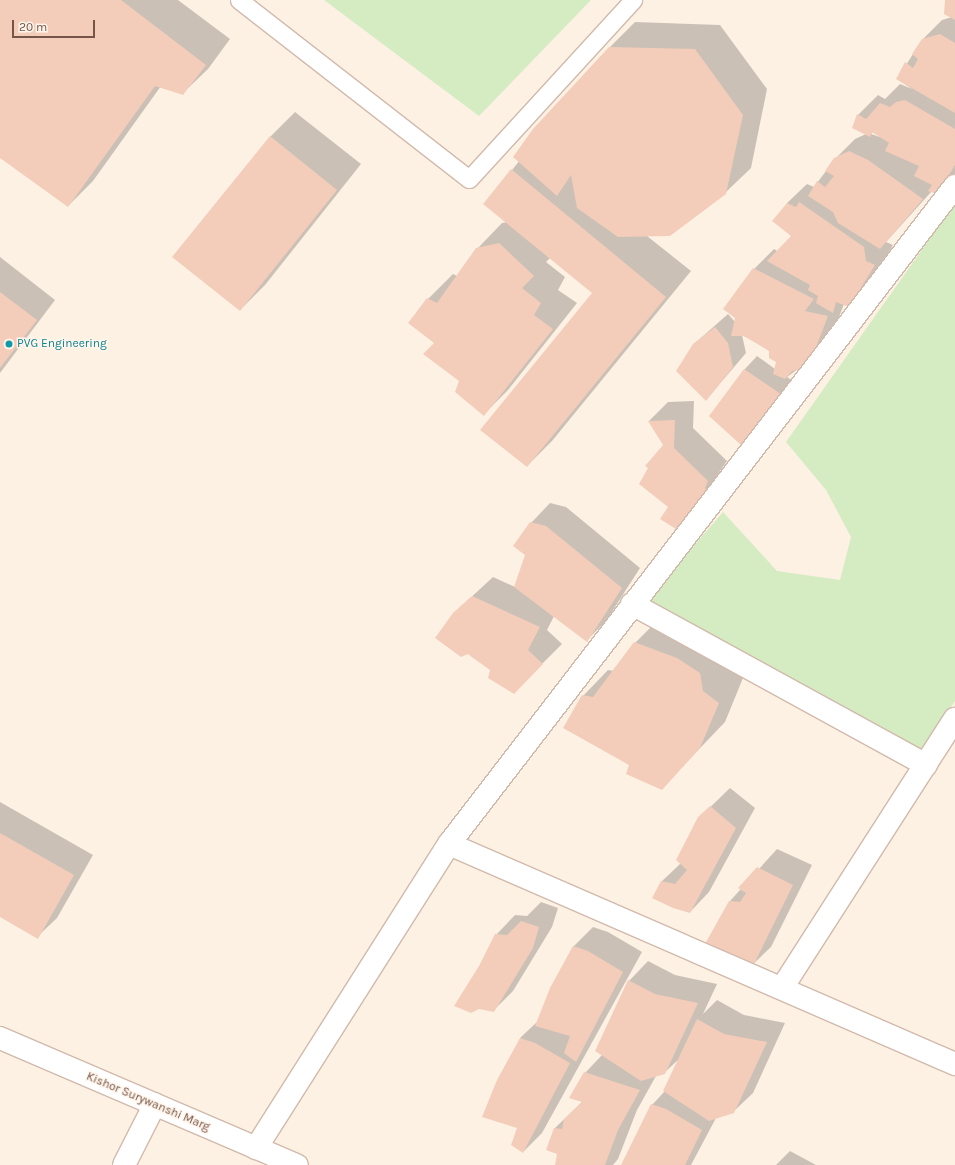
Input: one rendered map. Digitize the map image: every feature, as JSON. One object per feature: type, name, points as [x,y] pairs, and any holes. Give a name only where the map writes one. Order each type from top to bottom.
[{"type":"street","points":[[256,1148],[449,844],[632,604],[955,186]]},
{"type":"street","points":[[632,604],[926,765]]},
{"type":"street","points":[[782,988],[955,719]]},
{"type":"street","points":[[449,844],[955,1064]]},
{"type":"street","name":"Kishor Surywanshi Marg","points":[[0,1038],[297,1165]]},
{"type":"street","points":[[124,1165],[155,1104]]},
{"type":"lane","points":[[239,0],[469,179],[633,0]]},
{"type":"green space","points":[[324,0],[591,0],[479,116]]},
{"type":"green space","points":[[955,203],[955,701],[918,760],[645,602],[723,512],[777,571],[840,580],[851,537],[826,490],[786,442]]},
{"type":"building","points":[[0,0],[121,0],[206,65],[183,95],[155,86],[68,207],[0,158]]},
{"type":"building","points":[[945,0],[955,0],[955,20],[944,14]]},
{"type":"building","points":[[940,34],[955,43],[955,113],[896,79],[905,62],[913,68],[918,59],[912,54],[922,39]]},
{"type":"building","points":[[609,47],[695,49],[743,115],[726,194],[670,236],[618,237],[577,208],[571,175],[557,196],[513,157],[533,129]]},
{"type":"building","points":[[905,100],[955,129],[955,165],[937,194],[928,191],[932,185],[914,176],[919,166],[885,151],[889,143],[872,132],[870,137],[852,128],[857,114],[866,119],[880,103],[890,107],[896,102]]},
{"type":"building","points":[[270,136],[337,190],[240,311],[172,257]]},
{"type":"building","points":[[849,151],[868,160],[923,199],[880,249],[838,223],[833,212],[808,196],[817,181],[825,187],[834,176],[825,171],[834,158]]},
{"type":"building","points":[[511,169],[666,297],[527,467],[480,430],[592,293],[483,204]]},
{"type":"building","points":[[799,202],[864,247],[866,261],[875,265],[849,307],[836,302],[833,313],[816,303],[818,296],[808,290],[810,285],[767,261],[791,236],[772,221],[787,203],[796,207]]},
{"type":"building","points":[[499,243],[534,276],[522,288],[541,303],[534,315],[553,329],[484,416],[455,392],[459,381],[423,354],[434,343],[408,323],[427,298],[437,303],[476,248]]},
{"type":"building","points":[[753,268],[814,299],[805,311],[828,316],[808,368],[792,371],[785,379],[773,374],[776,362],[769,358],[769,351],[744,336],[731,336],[735,318],[723,309]]},
{"type":"building","name":"PVG Engineering","points":[[0,292],[37,320],[0,368]]},
{"type":"building","points":[[715,327],[728,343],[733,367],[706,401],[676,371],[693,344]]},
{"type":"building","points":[[744,369],[781,394],[741,445],[709,416]]},
{"type":"building","points":[[675,420],[674,448],[708,481],[705,488],[713,495],[679,531],[660,519],[668,507],[639,484],[648,468],[645,466],[663,445],[648,421]]},
{"type":"building","points":[[530,522],[546,526],[622,588],[587,642],[514,587],[525,555],[513,546]]},
{"type":"building","points":[[472,596],[540,627],[528,650],[543,664],[514,694],[488,678],[490,670],[468,654],[461,657],[435,638],[453,613]]},
{"type":"building","points":[[634,642],[677,658],[700,673],[703,691],[719,703],[700,748],[662,790],[626,774],[629,765],[563,728],[582,695],[593,697]]},
{"type":"building","points":[[710,806],[736,828],[690,913],[673,908],[652,898],[661,881],[675,884],[687,870],[676,860],[698,817]]},
{"type":"building","points":[[0,833],[74,875],[38,939],[0,917]]},
{"type":"building","points":[[757,867],[793,885],[752,968],[705,944],[729,901],[740,902],[746,893],[738,888]]},
{"type":"building","points":[[521,921],[539,927],[533,948],[494,1012],[479,1009],[471,1013],[454,1006],[479,966],[495,934],[507,935]]},
{"type":"building","points":[[573,946],[588,951],[623,972],[576,1062],[564,1053],[570,1036],[535,1026],[550,988]]},
{"type":"building","points":[[628,980],[655,994],[698,1003],[665,1074],[641,1081],[595,1051]]},
{"type":"building","points":[[697,1019],[724,1034],[767,1042],[734,1113],[709,1121],[663,1091]]},
{"type":"building","points":[[520,1038],[535,1043],[570,1063],[523,1153],[511,1145],[517,1128],[482,1117],[497,1080]]},
{"type":"building","points":[[584,1072],[640,1090],[618,1130],[605,1165],[555,1165],[557,1154],[546,1150],[554,1128],[562,1129],[564,1119],[582,1102],[569,1098]]},
{"type":"building","points":[[651,1104],[666,1109],[702,1130],[685,1165],[621,1165]]},
{"type":"place","name":"PVG Engineering","points":[[9,344]]}]
